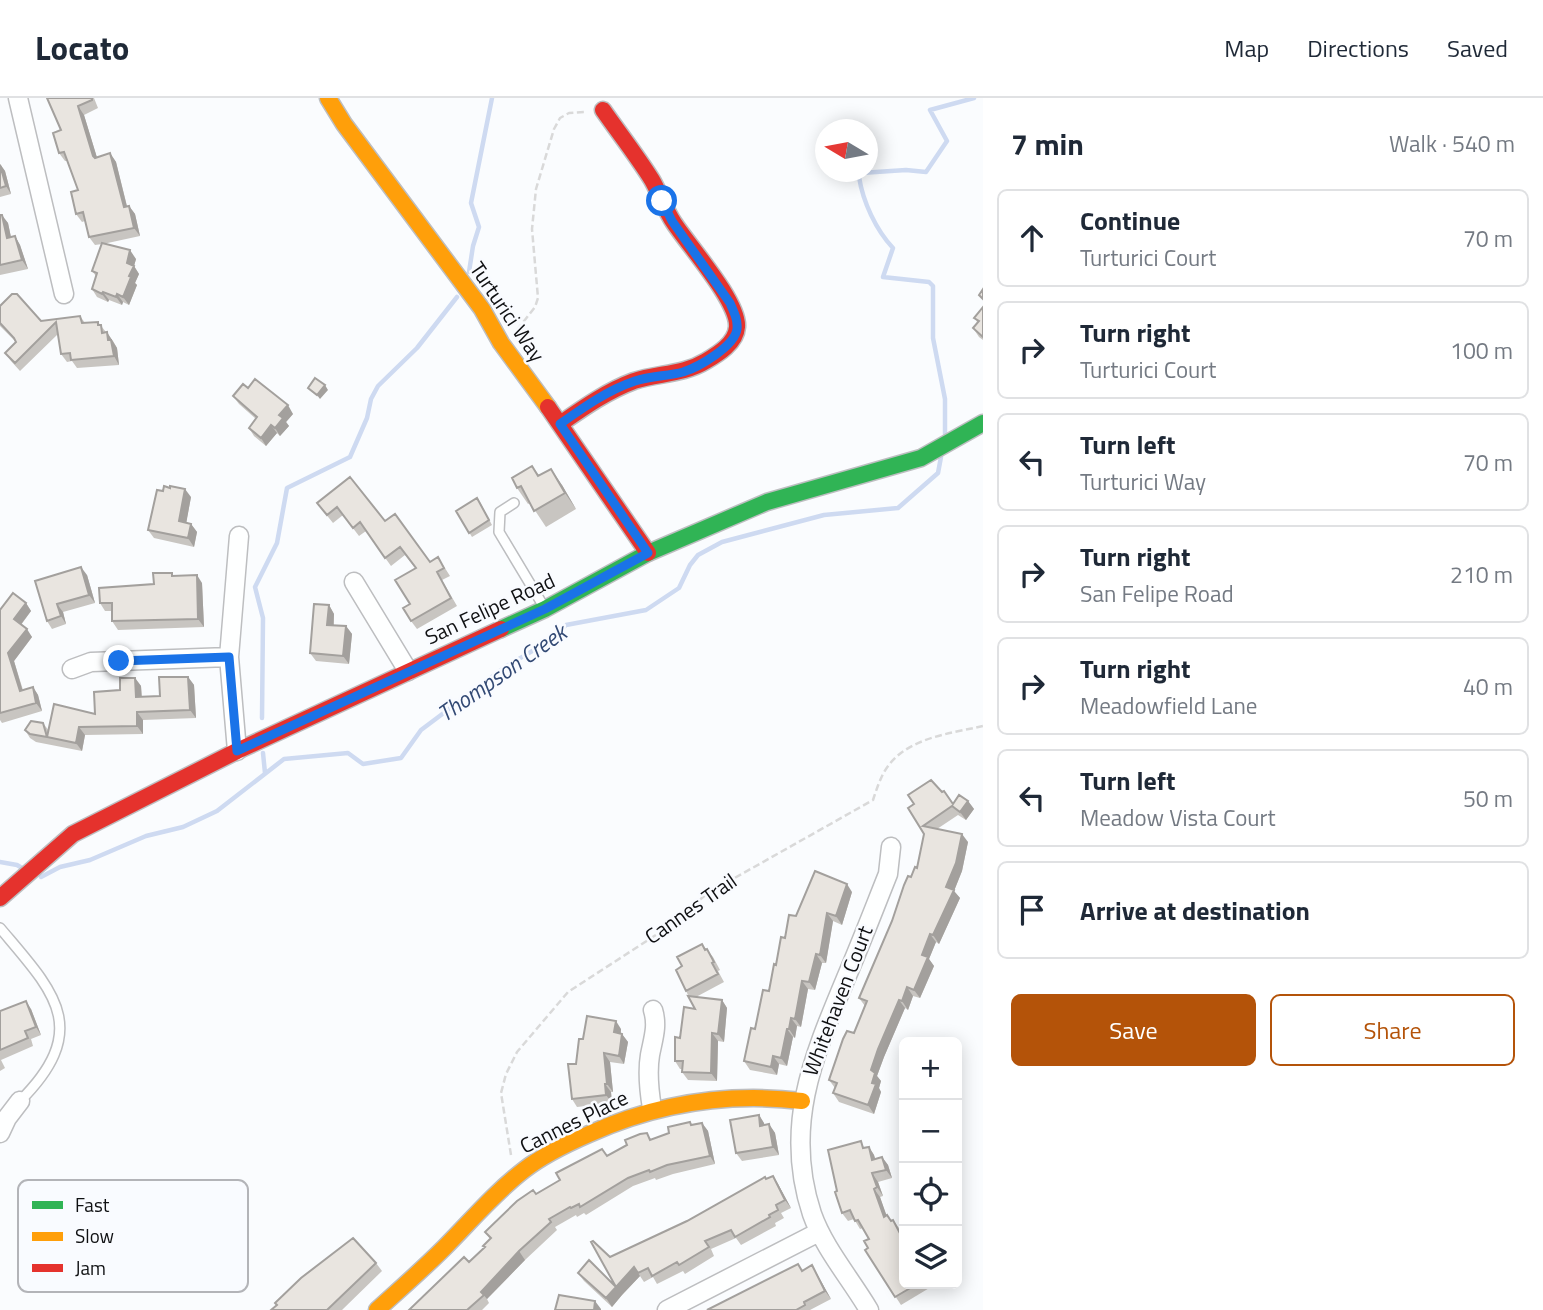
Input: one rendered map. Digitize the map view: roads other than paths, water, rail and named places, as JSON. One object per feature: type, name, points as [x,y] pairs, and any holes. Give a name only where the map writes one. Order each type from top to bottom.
[{"type":"street","points":[[18,98],[64,294]]},
{"type":"street","name":"Turturici Way","points":[[328,98],[352,135],[482,309],[501,343],[648,553]]},
{"type":"street","points":[[560,424],[611,392],[636,381],[684,371],[701,364],[730,342],[737,332],[736,316],[730,303],[672,221],[652,181],[603,110]]},
{"type":"street","name":"San Felipe Road","points":[[6,892],[73,834],[237,751],[545,609],[648,553],[767,502],[921,458],[981,424]]},
{"type":"street","points":[[237,751],[229,657],[239,536]]},
{"type":"street","points":[[354,582],[408,671]]},
{"type":"street","points":[[72,669],[91,662],[229,657]]},
{"type":"street","name":"Whitehaven Court","points":[[869,1310],[820,1232],[808,1200],[800,1144],[802,1101],[817,1048],[888,874],[891,847]]},
{"type":"street","points":[[652,1108],[648,1083],[656,1026],[653,1010]]},
{"type":"street","name":"Cannes Place","points":[[377,1310],[442,1250],[486,1202],[517,1175],[568,1143],[652,1108],[734,1096],[777,1097],[802,1101]]},
{"type":"street","points":[[0,1133],[20,1101]]},
{"type":"street","points":[[667,1310],[820,1232]]},
{"type":"lane","points":[[514,503],[500,512],[499,532],[545,609]]},
{"type":"lane","points":[[0,928],[48,986],[60,1019],[60,1037],[56,1050],[37,1083],[20,1101]]},
{"type":"waterway","points":[[469,272],[479,227],[471,203],[492,98]]},
{"type":"waterway","name":"Thompson Creek","points":[[945,434],[945,399],[933,338],[933,286],[929,282],[883,277],[893,248],[871,215],[859,177],[861,173],[906,170],[926,172],[947,141],[930,110],[974,98]]},
{"type":"waterway","points":[[262,718],[263,618],[255,587],[277,543],[287,488],[350,457],[378,386],[417,348],[457,297]]},
{"type":"waterway","name":"Thompson Creek","points":[[41,877],[60,867],[90,860],[146,836],[183,827],[217,811],[284,759],[348,753],[363,764],[401,758],[421,730],[505,667],[551,640],[566,625],[646,610],[679,588],[698,555],[722,542],[824,515],[898,508],[938,473],[941,457]]},
{"type":"waterway","points":[[263,753],[265,773]]},
{"type":"waterway","name":"Thompson Creek","points":[[0,862],[22,868]]}]
